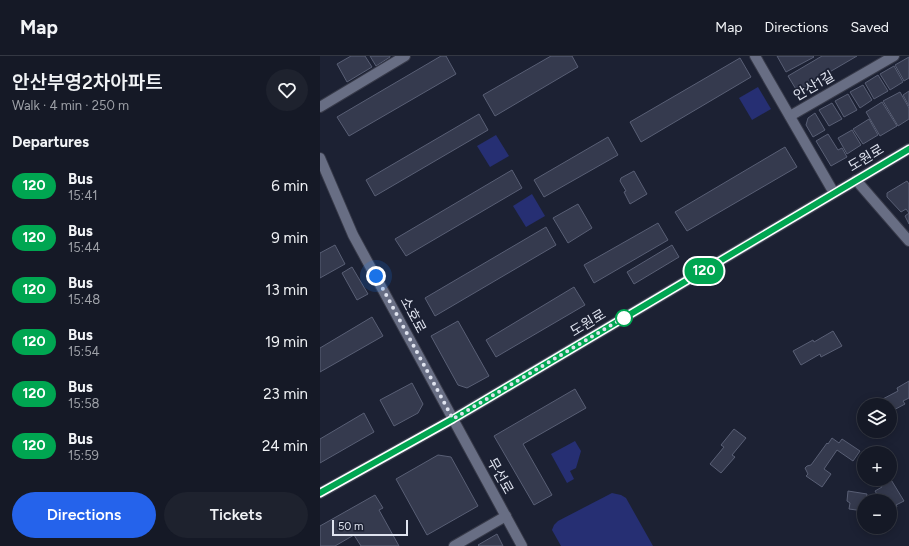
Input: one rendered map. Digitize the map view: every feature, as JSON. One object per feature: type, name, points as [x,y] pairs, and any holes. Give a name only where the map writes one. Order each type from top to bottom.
[{"type":"street","points":[[320,106],[405,56]]},
{"type":"street","points":[[755,56],[834,193]]},
{"type":"street","name":"안산1길","points":[[790,116],[894,56]]},
{"type":"street","name":"도원로","points":[[320,493],[453,419],[909,149]]},
{"type":"street","name":"소호로","points":[[320,158],[353,235],[453,419]]},
{"type":"street","points":[[856,180],[909,241]]},
{"type":"street","name":"무선로","points":[[453,419],[522,546]]},
{"type":"street","points":[[459,545],[506,516]]},
{"type":"shaded area","points":[[758,87],[771,109],[752,120],[739,98]]},
{"type":"shaded area","points":[[496,135],[509,156],[490,167],[477,146]]},
{"type":"shaded area","points":[[532,194],[545,216],[526,227],[513,206]]},
{"type":"shaded area","points":[[575,441],[581,451],[576,468],[570,471],[574,479],[567,483],[551,454]]},
{"type":"shaded area","points":[[612,493],[626,498],[653,546],[561,546],[552,530],[554,525],[558,521]]},
{"type":"building","points":[[351,56],[365,56],[372,67],[347,82],[337,64]]},
{"type":"building","points":[[370,56],[390,56],[390,57],[376,66]]},
{"type":"building","points":[[441,56],[446,56],[456,74],[349,136],[337,117]]},
{"type":"building","points":[[551,56],[572,56],[578,67],[495,116],[483,95]]},
{"type":"building","points":[[777,56],[813,56],[814,57],[786,72]]},
{"type":"building","points":[[822,56],[857,56],[797,91],[788,76]]},
{"type":"building","points":[[909,57],[909,78],[904,81],[895,65]]},
{"type":"building","points":[[740,58],[751,77],[641,142],[630,122]]},
{"type":"building","points":[[894,66],[903,82],[890,90],[880,74]]},
{"type":"building","points":[[878,75],[888,91],[874,99],[865,83]]},
{"type":"building","points":[[863,85],[872,100],[860,108],[850,92]]},
{"type":"building","points":[[909,91],[909,106],[903,95]]},
{"type":"building","points":[[900,92],[909,108],[909,119],[898,126],[883,101]]},
{"type":"building","points":[[848,94],[857,110],[844,117],[835,101]]},
{"type":"building","points":[[882,102],[897,126],[880,136],[866,112]]},
{"type":"building","points":[[832,103],[842,119],[829,126],[819,110]]},
{"type":"building","points":[[815,113],[825,130],[813,137],[806,125],[808,118]]},
{"type":"building","points":[[479,114],[488,130],[375,196],[366,180]]},
{"type":"building","points":[[869,119],[878,135],[863,144],[853,129]]},
{"type":"building","points":[[852,130],[861,145],[847,154],[838,138]]},
{"type":"building","points":[[828,134],[838,150],[842,148],[847,157],[831,166],[816,141]]},
{"type":"building","points":[[608,137],[618,155],[544,197],[534,180]]},
{"type":"building","points":[[785,147],[797,167],[687,231],[675,212]]},
{"type":"building","points":[[512,170],[522,188],[406,256],[395,239]]},
{"type":"building","points":[[634,171],[647,194],[630,204],[624,192],[626,191],[620,181],[621,178]]},
{"type":"building","points":[[907,181],[909,184],[909,213],[906,209],[901,212],[887,197],[887,193]]},
{"type":"building","points":[[578,204],[592,228],[568,243],[553,218]]},
{"type":"building","points":[[909,213],[909,224],[905,216]]},
{"type":"building","points":[[658,223],[668,240],[594,283],[584,265]]},
{"type":"building","points":[[546,227],[556,245],[435,316],[425,298]]},
{"type":"building","points":[[335,245],[345,264],[320,278],[320,253]]},
{"type":"building","points":[[672,245],[679,257],[634,284],[627,272]]},
{"type":"building","points":[[352,267],[368,294],[357,300],[342,273]]},
{"type":"building","points":[[574,287],[585,305],[496,357],[486,340]]},
{"type":"building","points":[[372,317],[383,336],[320,372],[320,348]]},
{"type":"building","points":[[458,321],[489,376],[467,388],[458,385],[431,336]]},
{"type":"building","points":[[833,331],[842,346],[821,357],[820,354],[801,365],[793,351],[813,340],[814,342]]},
{"type":"building","points":[[909,381],[909,398],[903,401],[905,404],[897,408],[897,398],[885,398],[898,391],[897,388]]},
{"type":"building","points":[[412,383],[423,404],[418,413],[394,426],[380,400]]},
{"type":"building","points":[[575,389],[586,408],[523,444],[552,495],[534,505],[494,436]]},
{"type":"building","points":[[364,413],[374,432],[320,463],[320,439]]},
{"type":"building","points":[[734,429],[746,438],[732,455],[735,457],[721,473],[710,464],[724,447],[721,445]]},
{"type":"building","points":[[832,438],[839,443],[842,439],[857,449],[857,455],[853,461],[837,450],[824,469],[831,474],[822,487],[806,476],[808,474],[805,468],[811,465],[827,443],[828,444]]},
{"type":"building","points":[[438,455],[451,457],[478,506],[427,535],[396,479]]},
{"type":"building","points":[[881,486],[895,486],[904,501],[897,504],[897,494],[877,494],[875,491]]},
{"type":"building","points":[[848,491],[867,494],[857,494],[857,510],[849,509],[850,503],[847,501]]},
{"type":"building","points":[[375,495],[383,508],[379,510],[399,546],[361,546],[354,535],[335,546],[320,546],[320,526]]},
{"type":"building","points":[[497,534],[503,546],[478,545]]},
{"type":"bus line","name":"120","points":[[320,493],[453,419],[909,149]]},
{"type":"route","points":[[376,276],[453,419],[630,314],[624,318]]}]
